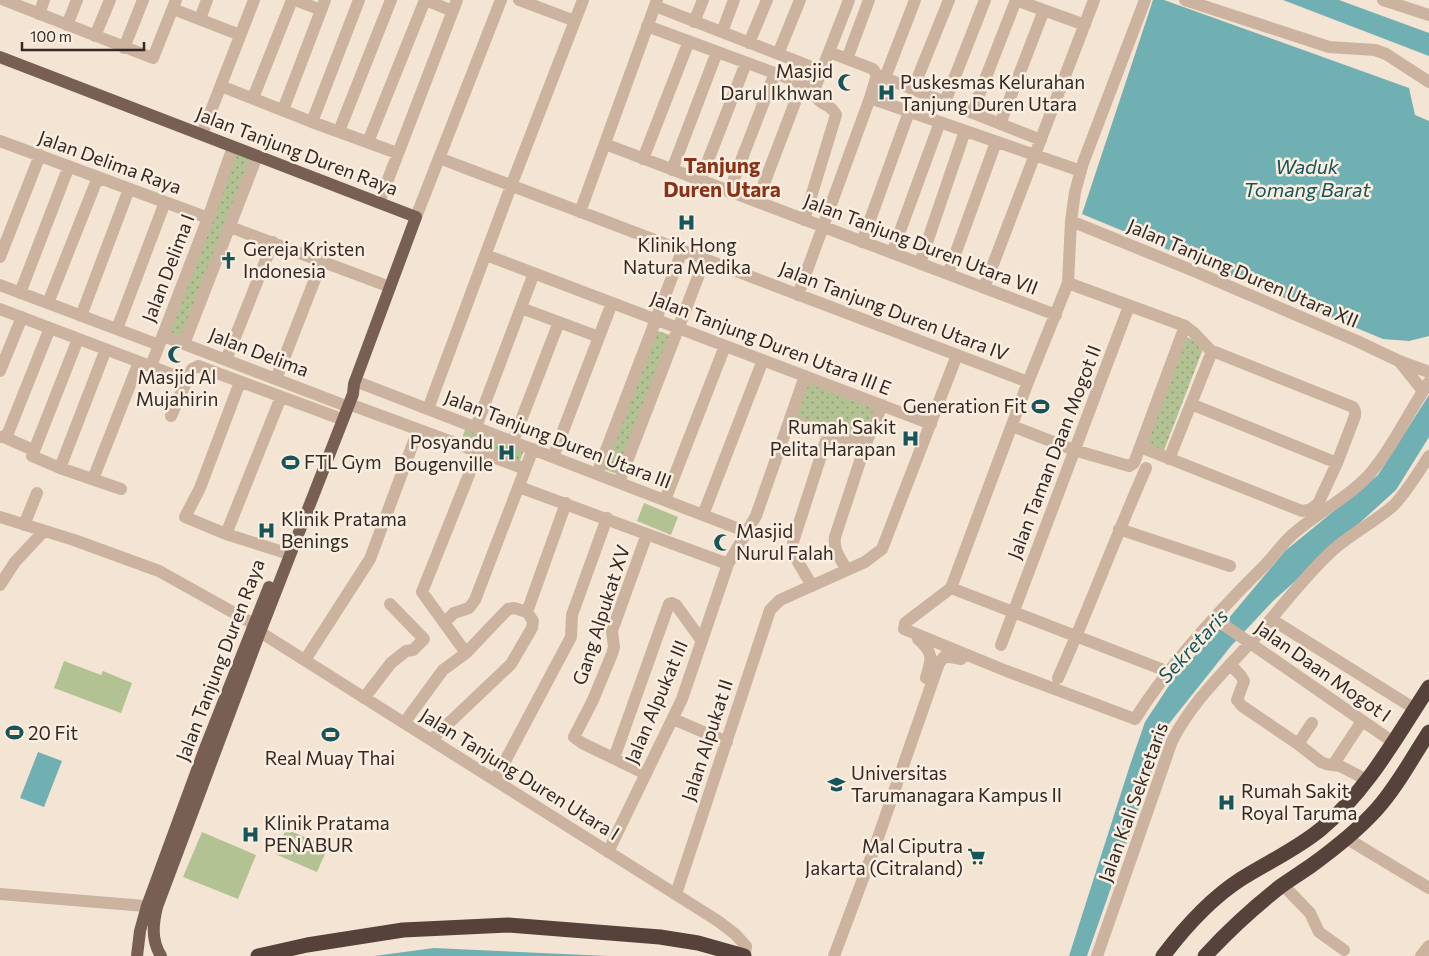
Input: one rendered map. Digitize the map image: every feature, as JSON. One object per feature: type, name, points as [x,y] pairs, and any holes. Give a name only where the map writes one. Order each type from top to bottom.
[{"type":"highway","points":[[1163,956],[1205,908],[1241,880],[1282,856],[1321,829],[1353,798],[1429,687]]},
{"type":"highway","points":[[1206,956],[1226,933],[1253,908],[1314,864],[1346,838],[1384,800],[1429,732]]},
{"type":"highway","points":[[258,956],[307,945],[403,930],[508,925],[679,939],[722,952],[745,956]]},
{"type":"main road","name":"Jalan Tanjung Duren Raya","points":[[0,56],[416,217],[354,382],[347,391],[345,404],[257,628],[204,751],[152,906],[140,931],[136,956]]},
{"type":"main road","name":"Jalan Tanjung Duren Raya","points":[[257,628],[283,552],[336,417],[345,404]]},
{"type":"main road","name":"Jalan Tanjung Duren Raya","points":[[152,906],[156,946],[161,956]]},
{"type":"street","points":[[4,0],[151,58],[154,57],[174,5],[200,19],[240,35]]},
{"type":"street","points":[[39,14],[44,0]]},
{"type":"street","points":[[67,25],[77,0]]},
{"type":"street","points":[[95,36],[110,0]]},
{"type":"street","points":[[124,48],[143,0]]},
{"type":"street","points":[[200,19],[207,0]]},
{"type":"street","points":[[202,134],[254,0]]},
{"type":"street","points":[[254,98],[294,0],[323,5],[283,110]]},
{"type":"street","points":[[312,122],[359,0]]},
{"type":"street","points":[[339,131],[391,0]]},
{"type":"street","points":[[368,142],[425,0],[454,5],[379,203]]},
{"type":"street","points":[[416,217],[502,0]]},
{"type":"street","points":[[519,0],[575,21]]},
{"type":"street","points":[[428,409],[583,0]]},
{"type":"street","points":[[694,22],[703,0]]},
{"type":"street","points":[[722,32],[734,0]]},
{"type":"street","points":[[749,43],[767,0]]},
{"type":"street","points":[[778,54],[800,0]]},
{"type":"street","points":[[804,220],[836,116],[835,111],[816,99],[814,95],[815,88],[849,0]]},
{"type":"street","points":[[847,59],[869,0]]},
{"type":"street","points":[[798,295],[870,98],[915,0]]},
{"type":"street","points":[[913,90],[949,0]]},
{"type":"street","points":[[945,102],[985,0]]},
{"type":"street","points":[[972,113],[1016,0],[1085,25]]},
{"type":"street","points":[[984,288],[1094,0]]},
{"type":"street","points":[[828,956],[870,851],[930,663],[930,650],[908,631],[905,623],[951,588],[1028,382],[1068,283],[1071,222],[1075,192],[1102,110],[1145,0]]},
{"type":"street","points":[[1185,0],[1322,46],[1375,50],[1386,54],[1429,82]]},
{"type":"street","points":[[1383,0],[1429,16]]},
{"type":"street","points":[[580,212],[656,3],[694,22],[822,71]]},
{"type":"street","points":[[1000,124],[1044,10]]},
{"type":"street","points":[[647,26],[815,88]]},
{"type":"street","points":[[643,159],[689,41]]},
{"type":"street","points":[[672,170],[717,52]]},
{"type":"street","points":[[829,52],[873,69],[881,77],[1041,140]]},
{"type":"street","points":[[700,181],[746,63]]},
{"type":"street","points":[[729,192],[775,74]]},
{"type":"street","points":[[757,202],[802,84]]},
{"type":"street","points":[[221,86],[397,153]]},
{"type":"street","points":[[870,98],[1081,171]]},
{"type":"street","points":[[862,242],[909,112]]},
{"type":"street","points":[[892,253],[940,122]]},
{"type":"street","points":[[920,263],[965,131]]},
{"type":"street","points":[[948,274],[996,142]]},
{"type":"street","name":"Jalan Delima Raya","points":[[1,143],[40,155],[208,218]]},
{"type":"street","name":"Jalan Tanjung Duren Utara VII","points":[[605,144],[1056,315]]},
{"type":"street","name":"Jalan Delima I","points":[[93,479],[145,364],[161,340],[208,218],[233,146]]},
{"type":"street","points":[[0,257],[40,155]]},
{"type":"street","points":[[184,344],[257,156]]},
{"type":"street","name":"Jalan Tanjung Duren Utara IV","points":[[439,158],[1028,382]]},
{"type":"street","points":[[20,293],[69,166]]},
{"type":"street","points":[[48,303],[98,177]]},
{"type":"street","points":[[81,316],[129,189]]},
{"type":"street","points":[[116,329],[165,202]]},
{"type":"street","name":"Jalan Tanjung Duren Utara XII","points":[[1071,222],[1189,268],[1399,361],[1429,372]]},
{"type":"street","points":[[230,227],[390,288]]},
{"type":"street","points":[[226,360],[273,242]]},
{"type":"street","points":[[597,474],[682,250]]},
{"type":"street","name":"Jalan Tanjung Duren Utara III E","points":[[486,255],[931,424]]},
{"type":"street","points":[[619,482],[705,259]]},
{"type":"street","points":[[276,379],[322,261]]},
{"type":"street","points":[[476,427],[534,273]]},
{"type":"street","points":[[1068,283],[1185,326],[1214,353],[1352,407],[1355,411],[1355,416],[1337,463],[1318,504],[1311,509],[1302,511],[1140,447]]},
{"type":"street","name":"Jalan Delima","points":[[0,285],[116,329],[184,344],[525,470]]},
{"type":"street","points":[[553,457],[612,303]]},
{"type":"street","name":"Jalan Taman Daan Mogot II","points":[[1001,645],[1129,306]]},
{"type":"street","points":[[522,308],[598,337]]},
{"type":"street","points":[[0,309],[187,380],[171,416]]},
{"type":"street","points":[[0,371],[22,317]]},
{"type":"street","points":[[513,441],[559,322]]},
{"type":"street","points":[[1058,678],[1119,529],[1140,466],[1140,447],[1185,326]]},
{"type":"street","points":[[2,437],[8,433],[50,328]]},
{"type":"street","points":[[78,339],[32,456],[60,468],[121,489]]},
{"type":"street","points":[[665,500],[725,346]]},
{"type":"street","points":[[60,468],[106,349]]},
{"type":"street","points":[[1169,459],[1214,353]]},
{"type":"street","points":[[828,434],[793,542],[794,555],[812,586],[871,558],[882,549],[957,355]]},
{"type":"street","points":[[703,514],[763,360]]},
{"type":"street","name":"Jalan Tanjung Duren Utara XII","points":[[1399,361],[1426,387]]},
{"type":"street","name":"Jalan Delima","points":[[187,380],[195,366],[336,417]]},
{"type":"street","name":"Jalan Alpukat III","points":[[608,852],[673,719],[728,564],[756,516],[806,376]]},
{"type":"street","points":[[240,382],[200,488],[185,515],[186,519],[283,552]]},
{"type":"street","name":"Jalan Tanjung Duren Utara III","points":[[354,382],[513,441],[747,532]]},
{"type":"street","points":[[908,631],[1004,670],[1135,719],[1168,672],[1293,534],[1365,478],[1384,454],[1426,387]]},
{"type":"street","points":[[226,534],[281,397]]},
{"type":"street","points":[[1191,404],[1337,463]]},
{"type":"street","points":[[847,570],[834,545],[865,446],[882,405]]},
{"type":"street","points":[[790,420],[865,446]]},
{"type":"street","points":[[1012,426],[1074,450],[1124,465],[1140,466]]},
{"type":"street","points":[[304,660],[370,559],[418,430]]},
{"type":"street","points":[[2,437],[33,450]]},
{"type":"street","points":[[444,623],[454,613],[464,610],[473,604],[533,449]]},
{"type":"street","points":[[466,653],[422,592],[478,452]]},
{"type":"street","name":"Jalan Kali Sekretaris","points":[[1097,956],[1172,741],[1180,727],[1199,700],[1247,641],[1271,619],[1334,549],[1392,506],[1406,492],[1429,456]]},
{"type":"street","points":[[519,487],[728,564]]},
{"type":"street","points":[[24,525],[37,493]]},
{"type":"street","points":[[527,612],[566,503]]},
{"type":"street","name":"Jalan Tanjung Duren Utara I","points":[[0,517],[74,540],[159,572],[257,628],[304,660],[676,894],[734,934],[746,946],[745,956]]},
{"type":"street","points":[[495,780],[571,637],[572,615],[607,518]]},
{"type":"street","points":[[1119,529],[1230,566]]},
{"type":"street","points":[[0,585],[15,562],[44,531]]},
{"type":"street","name":"Gang Alpukat XV","points":[[614,758],[574,738],[593,700],[612,654],[614,647],[612,631],[647,534]]},
{"type":"street","name":"Jalan Alpukat II","points":[[676,894],[766,619],[774,604],[812,586]]},
{"type":"street","points":[[951,588],[1168,672]]},
{"type":"street","points":[[364,698],[391,663],[406,651],[413,650],[424,639],[390,604]]},
{"type":"street","points":[[646,774],[614,758],[669,604],[676,605],[702,641]]},
{"type":"street","points":[[404,723],[443,670],[466,653],[508,609],[514,608],[527,612],[533,621],[532,628],[511,664],[431,740]]},
{"type":"street","points":[[1271,619],[1373,688],[1415,709]]},
{"type":"street","name":"Jalan Daan Mogot I","points":[[1217,620],[1393,742]]},
{"type":"street","points":[[834,956],[870,851],[942,658],[948,655],[994,669],[1004,670]]},
{"type":"street","points":[[1230,664],[1244,681],[1237,700],[1242,706],[1322,762],[1340,766],[1367,780]]},
{"type":"street","points":[[673,719],[727,742]]},
{"type":"street","points":[[1333,765],[1362,721]]},
{"type":"street","points":[[1298,744],[1312,723]]},
{"type":"street","points":[[1346,838],[1429,888]]},
{"type":"street","points":[[1283,885],[1310,913],[1319,932],[1344,950]]},
{"type":"street","points":[[0,894],[152,906]]},
{"type":"street","points":[[1421,956],[1429,946]]},
{"type":"green space","points":[[237,151],[251,157],[182,337],[169,332]]},
{"type":"green space","points":[[655,330],[670,335],[618,474],[603,469]]},
{"type":"green space","points":[[1183,336],[1202,343],[1203,349],[1163,453],[1139,444]]},
{"type":"green space","points":[[809,380],[879,408],[865,442],[795,418]]},
{"type":"green space","points":[[466,427],[524,450],[517,469],[459,446]]},
{"type":"green space","points":[[644,503],[678,517],[671,535],[637,521]]},
{"type":"green space","points":[[64,661],[101,675],[103,671],[132,683],[121,713],[54,688]]},
{"type":"green space","points":[[286,829],[328,847],[317,872],[275,854]]},
{"type":"green space","points":[[202,832],[256,855],[238,899],[183,877]]},
{"type":"water","name":"Waduk Tomang Barat","points":[[1153,0],[1164,0],[1409,88],[1415,115],[1429,121],[1429,336],[1409,341],[1383,339],[1082,214]]},
{"type":"water","points":[[1283,0],[1339,0],[1429,33],[1429,56]]},
{"type":"water","points":[[1429,395],[1429,437],[1396,490],[1272,602],[1231,646],[1168,725],[1087,956],[1069,956],[1145,722],[1174,678],[1218,631],[1285,551],[1378,475]]},
{"type":"water","points":[[38,752],[62,761],[44,807],[20,798]]},
{"type":"water","points":[[434,948],[609,956],[374,956]]},
{"type":"place","name":"Masjid Darul Ikhwan","points":[[847,82]]},
{"type":"place","name":"Puskesmas Kelurahan Tanjung Duren Utara","points":[[886,93]]},
{"type":"place","name":"Klinik Hong Natura Medika","points":[[687,222]]},
{"type":"place","name":"Gereja Kristen Indonesia","points":[[229,260]]},
{"type":"place","name":"Masjid Al Mujahirin","points":[[177,354]]},
{"type":"place","name":"Generation Fit","points":[[1041,406]]},
{"type":"place","name":"Rumah Sakit Pelita Harapan","points":[[910,438]]},
{"type":"place","name":"Posyandu Bougenville","points":[[507,453]]},
{"type":"place","name":"FTL Gym","points":[[290,462]]},
{"type":"place","name":"Klinik Pratama Benings","points":[[267,530]]},
{"type":"place","name":"Masjid Nurul Falah","points":[[722,542]]},
{"type":"place","name":"20 Fit","points":[[14,733]]},
{"type":"place","name":"Real Muay Thai","points":[[330,735]]},
{"type":"place","name":"Universitas Tarumanagara Kampus II","points":[[837,784]]},
{"type":"place","name":"Rumah Sakit Royal Taruma","points":[[1227,802]]},
{"type":"place","name":"Klinik Pratama PENABUR","points":[[250,834]]},
{"type":"place","name":"Mal Ciputra Jakarta (Citraland)","points":[[977,857]]},
{"type":"district","name":"Tanjung Duren Utara","points":[[722,178]]},
{"type":"water label","name":"Sekretaris","points":[[1193,646]]}]
